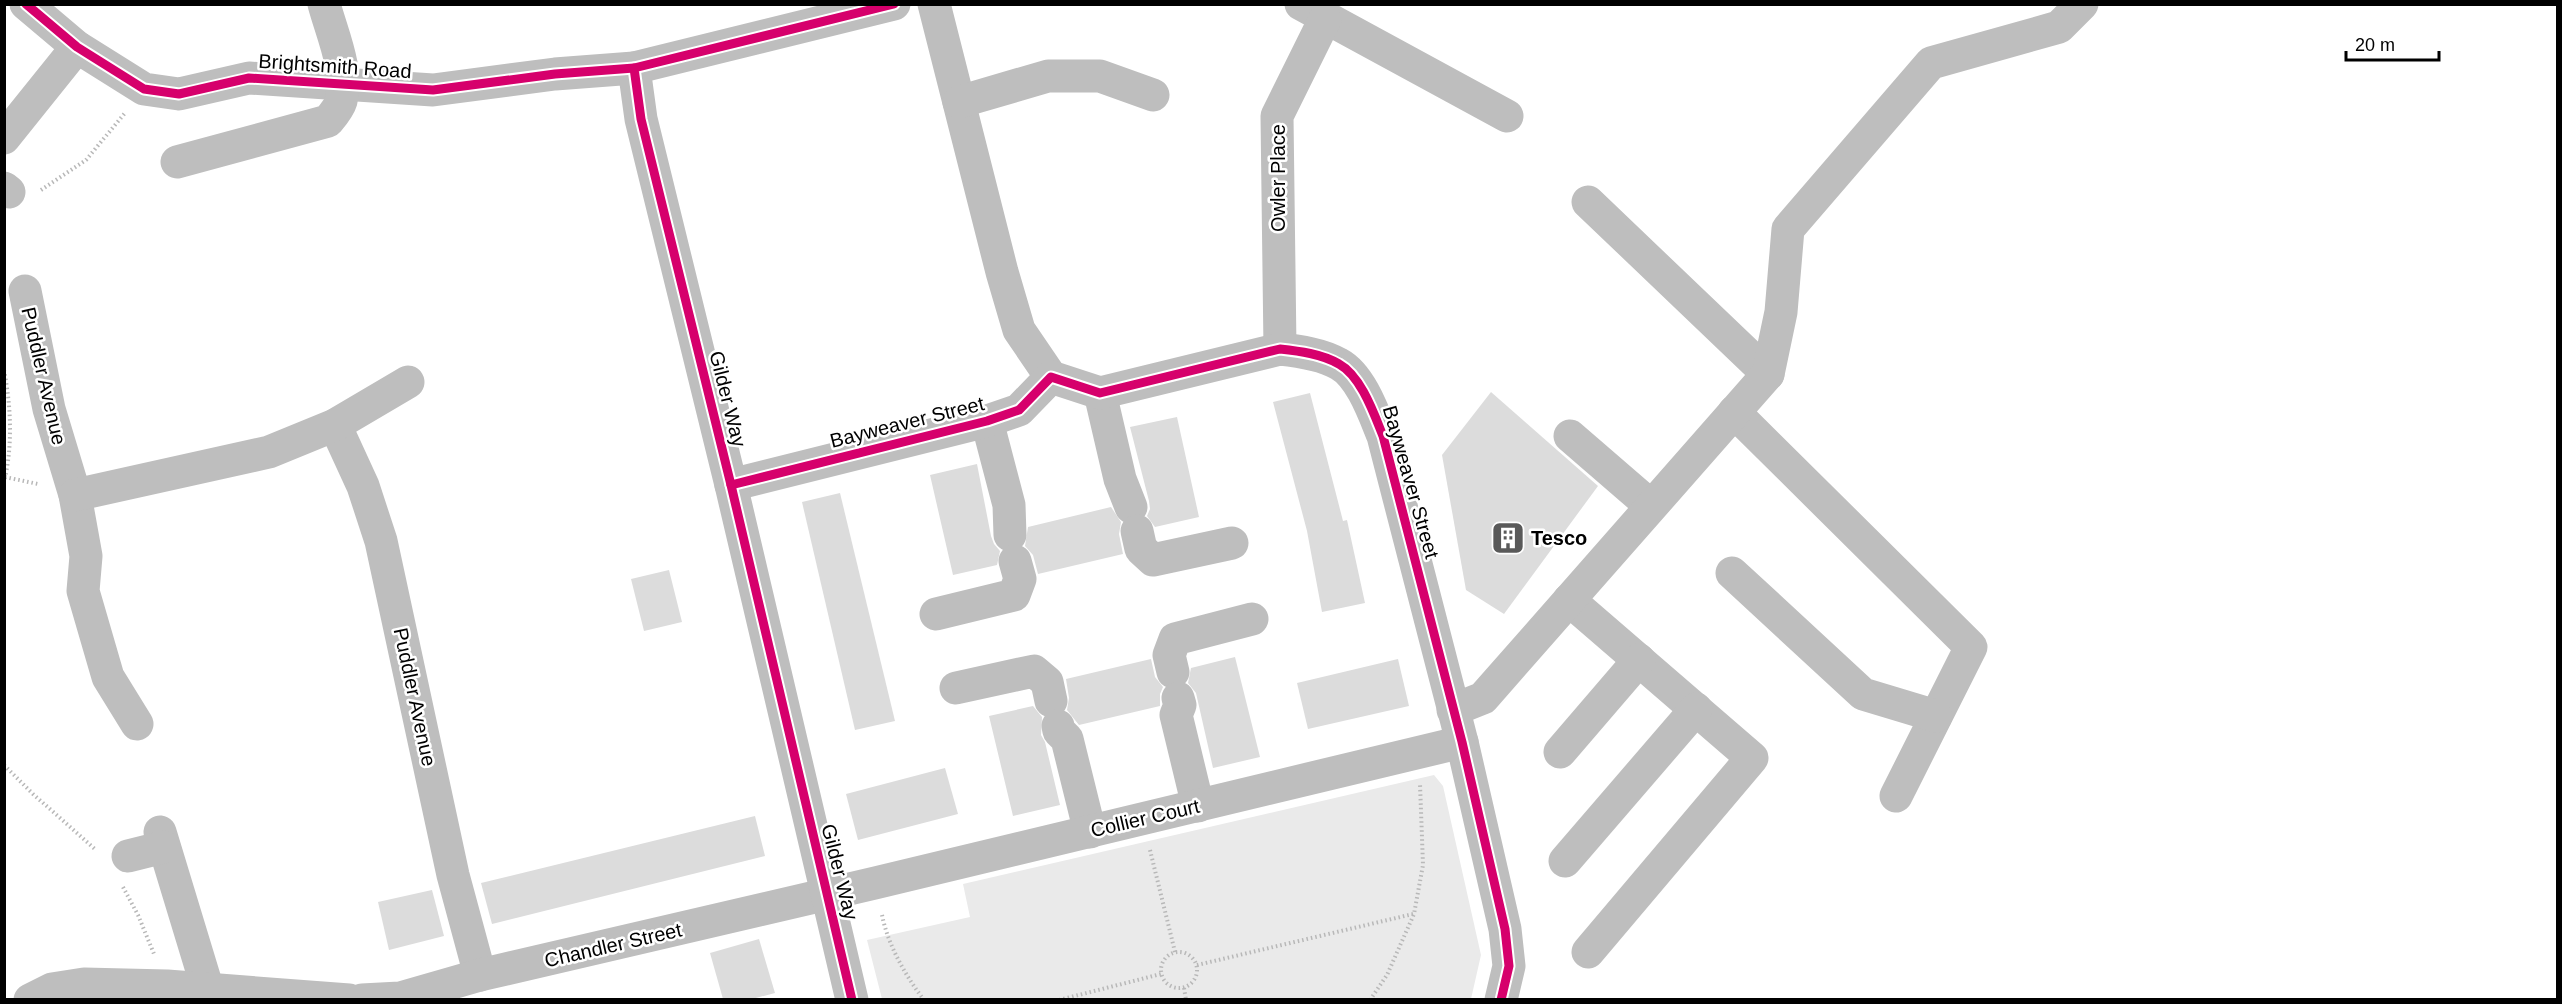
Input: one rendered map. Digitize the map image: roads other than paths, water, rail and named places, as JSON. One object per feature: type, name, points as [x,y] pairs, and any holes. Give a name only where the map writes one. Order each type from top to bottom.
[{"type":"street","name":"Brightsmith Road","points":[[26,4],[77,47],[144,89],[179,94],[249,78],[433,90],[555,74],[634,68]]},
{"type":"street","points":[[324,4],[342,71],[343,84]]},
{"type":"street","points":[[634,68],[894,4]]},
{"type":"street","points":[[934,4],[999,261],[1019,330],[1051,376],[1100,393],[1120,479],[1134,519],[1141,549],[1154,560],[1232,543]]},
{"type":"street","points":[[1454,710],[1484,698],[1768,374],[1781,312],[1788,229],[1931,63],[2059,27],[2082,4]]},
{"type":"street","name":"Owler Place","points":[[1280,349],[1277,116],[1313,12],[1507,116]]},
{"type":"street","points":[[4,138],[77,47]]},
{"type":"street","name":"Gilder Way","points":[[634,68],[641,119],[731,485],[852,999]]},
{"type":"street","points":[[959,102],[1048,76],[1100,76],[1153,95]]},
{"type":"street","name":"Brightsmith Road","points":[[177,162],[328,121],[340,104],[343,84]]},
{"type":"street","points":[[1588,202],[1768,374]]},
{"type":"street","name":"Puddler Avenue","points":[[25,291],[49,409],[75,495],[86,556],[83,591],[108,677],[137,724]]},
{"type":"street","name":"Bayweaver Street","points":[[1100,393],[1280,349],[1305,352],[1341,364],[1366,393],[1383,436],[1462,742],[1505,929],[1509,966],[1501,999]]},
{"type":"street","name":"Bayweaver Street","points":[[731,485],[987,421],[1020,410],[1051,376]]},
{"type":"street","points":[[75,495],[269,452],[335,425],[408,382]]},
{"type":"street","points":[[1734,412],[1971,647],[1896,796]]},
{"type":"street","points":[[936,614],[1014,595],[1020,579],[1013,548],[1009,505],[987,421]]},
{"type":"street","name":"Puddler Avenue","points":[[335,425],[363,486],[381,541],[453,875],[480,975]]},
{"type":"street","points":[[1570,436],[1651,506]]},
{"type":"street","points":[[1732,573],[1863,694],[1936,716]]},
{"type":"street","points":[[1569,600],[1752,758],[1588,952]]},
{"type":"street","points":[[1198,806],[1176,715],[1180,705],[1169,655],[1175,639],[1252,620]]},
{"type":"street","points":[[1560,752],[1639,660]]},
{"type":"street","points":[[956,688],[1034,671],[1047,682],[1059,731],[1067,739],[1090,832]]},
{"type":"street","points":[[1565,861],[1696,709]]},
{"type":"street","name":"Collier Court","points":[[827,894],[1462,742]]},
{"type":"street","points":[[128,856],[162,839],[208,990]]},
{"type":"street","name":"Chandler Street","points":[[362,999],[400,999],[480,975],[827,894]]},
{"type":"street","points":[[30,999],[52,988],[84,984],[122,992],[208,990],[349,999]]},
{"type":"place","name":"Tesco","points":[[1508,538]]}]
